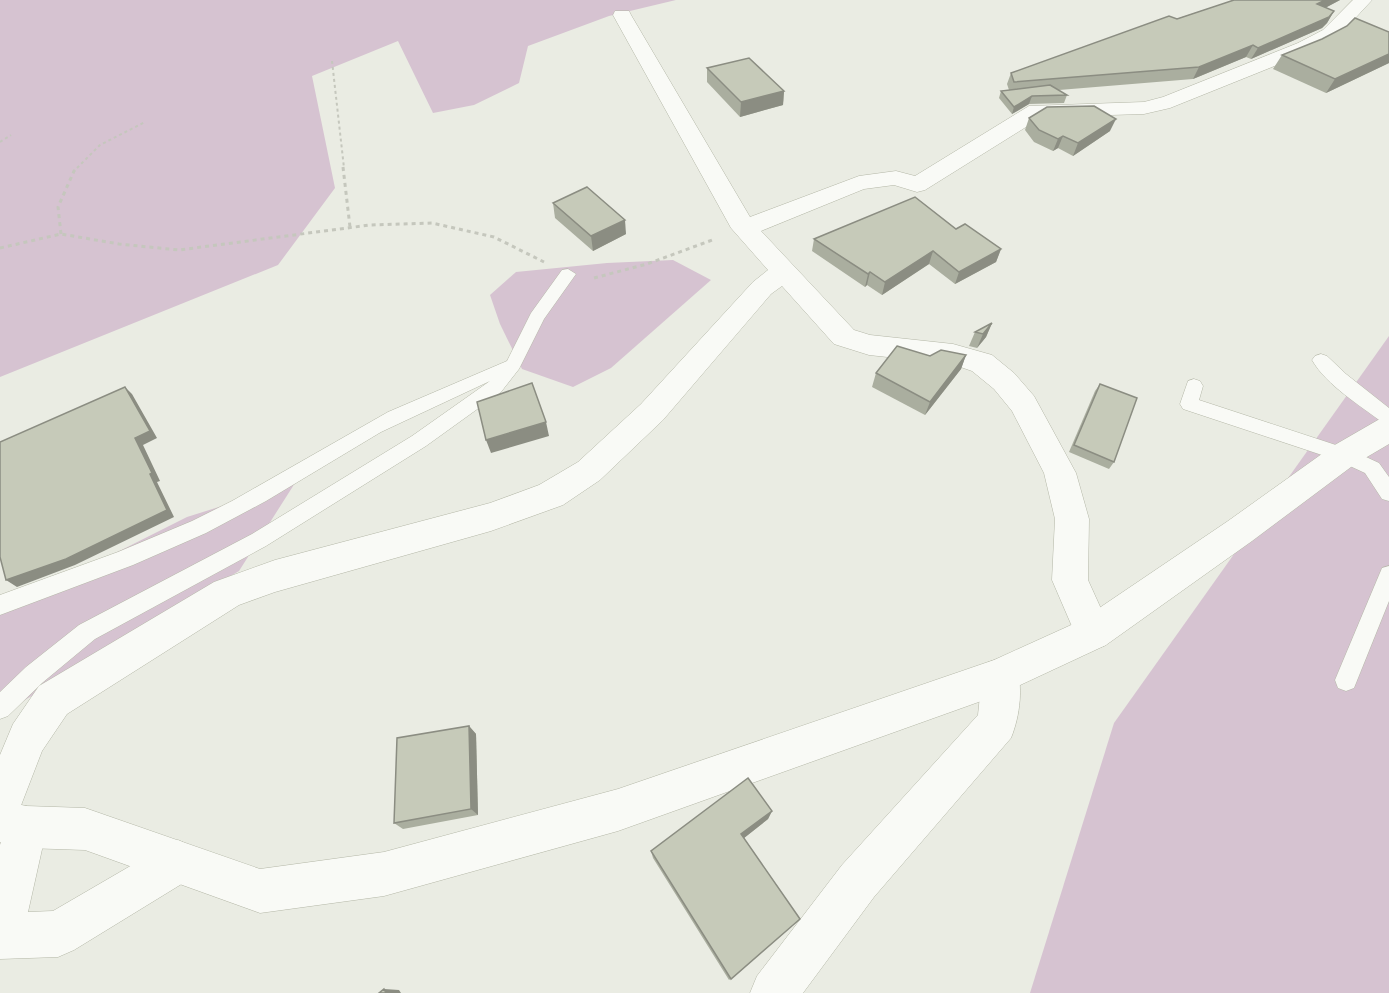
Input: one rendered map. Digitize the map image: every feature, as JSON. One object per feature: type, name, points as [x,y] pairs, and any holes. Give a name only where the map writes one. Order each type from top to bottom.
[{"type":"street","points":[[744,228],[859,183],[896,178],[917,185],[1037,111],[1144,108],[1170,102],[1305,47],[1330,34],[1363,0]]},
{"type":"street","points":[[622,15],[744,228],[844,337],[869,345],[952,354],[982,363],[1004,381],[1023,404],[1060,472],[1071,519],[1070,580],[1093,633]]},
{"type":"street","points":[[178,862],[58,934],[0,934],[9,818],[27,738],[53,700],[227,593],[275,576],[491,517],[551,495],[589,471],[652,412],[762,288],[784,272]]},
{"type":"street","points":[[9,818],[85,829],[260,891],[384,874],[618,810],[1001,676],[1093,633],[1240,531],[1344,455],[1389,429]]},
{"type":"street","points":[[774,993],[858,881],[998,724],[1001,676]]},
{"type":"lane","points":[[0,708],[34,675],[87,632],[259,540],[419,441],[495,387],[513,365],[537,317],[568,274]]},
{"type":"lane","points":[[1321,360],[1340,379],[1389,418]]},
{"type":"lane","points":[[0,605],[199,527],[262,494],[358,436],[470,382],[513,365]]},
{"type":"lane","points":[[1194,386],[1189,404],[1344,455],[1372,468],[1389,494]]},
{"type":"lane","points":[[1346,680],[1389,575]]},
{"type":"path","points":[[332,61],[350,227]]},
{"type":"path","points":[[61,234],[58,207],[74,171],[100,145],[145,122]]},
{"type":"path","points":[[0,142],[11,135]]},
{"type":"path","points":[[0,248],[61,234],[119,244],[179,250],[350,227],[432,223],[494,237],[584,281],[647,264],[744,228]]},
{"type":"shaded area","points":[[0,0],[676,0],[609,16],[528,46],[519,83],[474,105],[433,113],[398,41],[312,76],[335,188],[278,265],[0,377]]},
{"type":"shaded area","points":[[673,260],[711,280],[611,368],[573,387],[522,369],[500,324],[490,295],[516,272],[607,263]]},
{"type":"shaded area","points":[[1389,336],[1389,993],[1030,993],[1114,723]]},
{"type":"shaded area","points":[[295,483],[239,571],[0,715],[0,607],[12,605],[187,517]]},
{"type":"building","points":[[1234,0],[1325,0],[1317,4],[1334,11],[1329,17],[1258,48],[1253,45],[1199,67],[1014,82],[1011,73],[1169,16],[1177,19]]},
{"type":"building","points":[[1355,18],[1389,32],[1389,54],[1335,79],[1282,55],[1322,39],[1347,26]]},
{"type":"building","points":[[749,58],[784,91],[741,102],[707,68]]},
{"type":"building","points":[[1050,85],[1067,95],[1032,96],[1014,107],[1001,91]]},
{"type":"building","points":[[1094,106],[1116,119],[1078,143],[1063,136],[1058,139],[1039,130],[1029,118],[1047,107]]},
{"type":"building","points":[[587,187],[625,220],[591,236],[553,203]]},
{"type":"building","points":[[915,197],[956,229],[965,224],[1001,249],[959,272],[933,251],[885,282],[870,272],[868,274],[814,239]]},
{"type":"building","points":[[992,323],[983,334],[975,332]]},
{"type":"building","points":[[897,346],[930,356],[941,350],[966,355],[930,402],[876,373]]},
{"type":"building","points":[[532,383],[546,422],[486,440],[477,402]]},
{"type":"building","points":[[1100,384],[1137,398],[1114,462],[1074,445]]},
{"type":"building","points":[[125,387],[150,431],[135,438],[167,510],[66,559],[6,580],[0,557],[0,442]]},
{"type":"building","points":[[469,726],[471,809],[394,823],[397,738]]},
{"type":"building","points":[[748,778],[772,811],[741,834],[800,919],[731,979],[651,851]]}]
